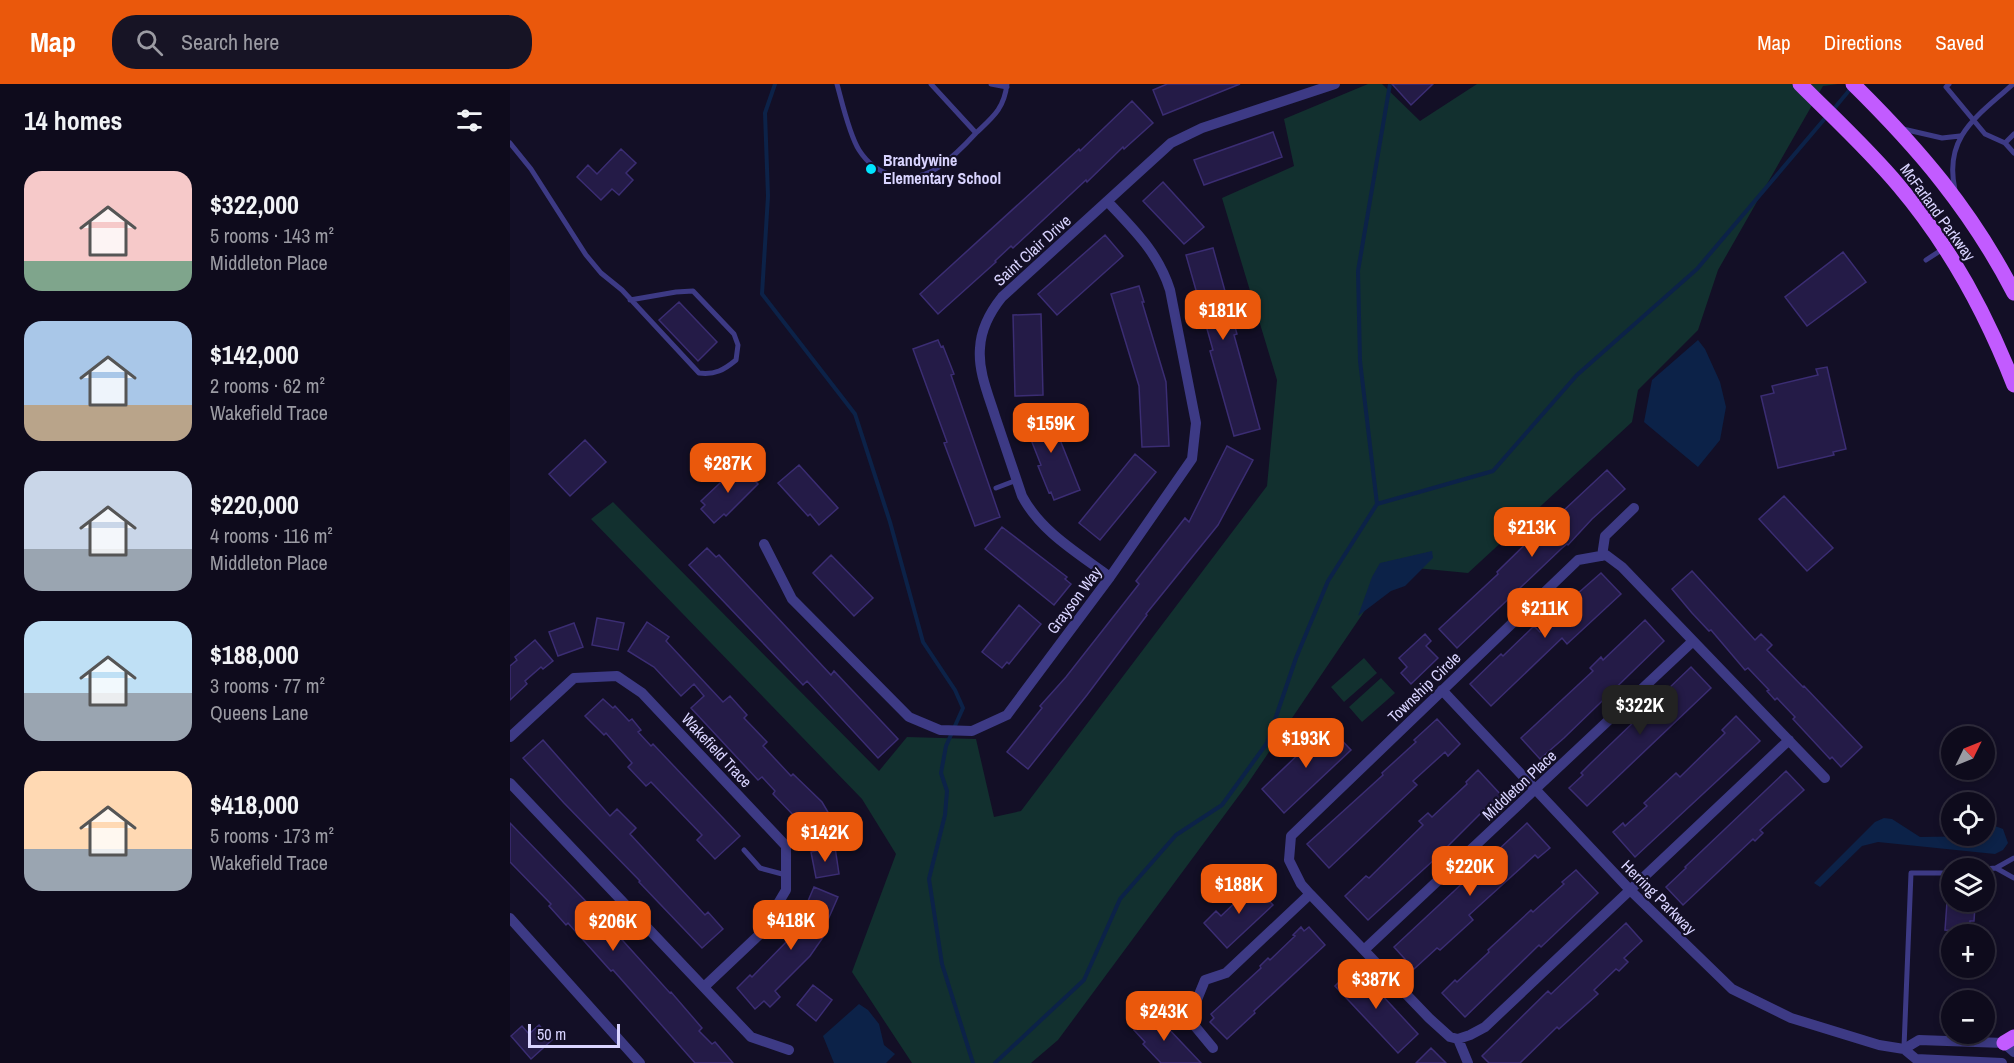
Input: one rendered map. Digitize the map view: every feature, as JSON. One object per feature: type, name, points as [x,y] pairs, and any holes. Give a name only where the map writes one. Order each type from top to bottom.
[{"type":"main road","name":"McFarland Parkway","points":[[1800,84],[1898,185],[1945,249],[1973,295],[1997,343],[2014,385]]},
{"type":"main road","name":"McFarland Parkway","points":[[1853,84],[1896,127],[1957,200],[1986,242],[2014,292]]},
{"type":"main road","points":[[1997,343],[2014,362]]},
{"type":"street","name":"Saint Clair Drive","points":[[1110,577],[1053,535],[1038,521],[1022,496],[983,378],[979,350],[981,335],[993,309],[1002,297],[1171,143],[1185,135],[1335,84]]},
{"type":"street","name":"Grayson Way","points":[[764,544],[792,599],[909,717],[940,730],[972,731],[1007,715],[1110,577],[1192,459],[1196,423],[1170,290],[1159,262],[1108,202]]},
{"type":"street","points":[[1634,508],[1605,536],[1602,556],[1606,555],[1622,567],[1825,778]]},
{"type":"street","name":"Township Circle","points":[[1458,1038],[1450,1037],[1429,1018],[1310,894],[1289,860],[1291,836],[1578,560],[1602,556]]},
{"type":"street","name":"Middleton Place","points":[[1364,950],[1693,641]]},
{"type":"street","name":"Wakefield Trace","points":[[510,737],[574,678],[617,676],[642,693],[786,846],[786,890],[760,934],[704,987]]},
{"type":"street","name":"Herring Parkway","points":[[1442,690],[1631,891],[1732,989],[1791,1018],[1879,1045],[1904,1049],[1916,1059],[2003,1063],[2012,1047],[1919,1040],[1904,1049]]},
{"type":"street","points":[[1468,1063],[1458,1038],[1485,1027],[1789,740]]},
{"type":"street","points":[[510,783],[751,1036],[789,1050]]},
{"type":"street","points":[[1213,1048],[1189,1019],[1205,980],[1226,973],[1310,894]]},
{"type":"street","points":[[510,918],[639,1063]]},
{"type":"lane","points":[[837,84],[858,149],[873,167],[896,178],[917,176],[938,168],[996,114],[1004,102],[1006,85],[991,84]]},
{"type":"lane","points":[[931,84],[976,133]]},
{"type":"lane","points":[[1949,84],[1946,87],[1985,135],[2005,143],[2014,153]]},
{"type":"lane","points":[[1957,200],[1952,159],[1959,136],[1973,120],[2013,84]]},
{"type":"lane","points":[[1896,127],[1926,136],[1942,138],[1959,136]]},
{"type":"lane","points":[[2005,143],[2014,134]]},
{"type":"lane","points":[[510,143],[531,169],[586,255],[699,373],[709,375],[724,370],[736,360],[738,345],[734,334],[693,291],[676,291],[630,300]]},
{"type":"lane","points":[[1926,260],[1945,249]]},
{"type":"lane","points":[[996,488],[1017,480]]},
{"type":"lane","points":[[744,850],[760,868],[786,875]]},
{"type":"lane","points":[[1996,868],[2014,858]]},
{"type":"lane","points":[[1996,868],[2014,878]]},
{"type":"lane","points":[[1904,1049],[1911,873],[1941,873]]},
{"type":"green space","points":[[1368,84],[1382,84],[1420,121],[1477,84],[1838,84],[1823,86],[1718,270],[1698,330],[1638,390],[1632,422],[1468,573],[1395,566],[1246,786],[1058,1040],[1031,1063],[912,1063],[852,972],[896,854],[862,799],[591,519],[613,502],[879,771],[907,737],[976,739],[994,817],[1021,811],[1267,486],[1277,380],[1222,198],[1294,166],[1284,119]]},
{"type":"green space","points":[[1364,658],[1377,673],[1344,702],[1331,687]]},
{"type":"green space","points":[[1381,678],[1395,693],[1362,722],[1349,707]]},
{"type":"water","points":[[1698,340],[1705,349],[1720,382],[1726,407],[1720,440],[1698,467],[1644,422],[1652,380]]},
{"type":"water","points":[[1432,551],[1433,558],[1405,586],[1391,591],[1358,616],[1372,577],[1380,563]]},
{"type":"water","points":[[1884,818],[1892,819],[1920,837],[1941,837],[1941,846],[1995,846],[1995,826],[2003,829],[2008,843],[2003,850],[1995,854],[1878,842],[1862,846],[1820,887],[1814,883],[1875,822]]},
{"type":"water","points":[[859,1004],[868,1010],[879,1024],[884,1045],[895,1054],[886,1063],[834,1063],[823,1036]]},
{"type":"building","points":[[1167,84],[1240,84],[1163,115],[1153,90]]},
{"type":"building","points":[[1392,84],[1433,84],[1411,105]]},
{"type":"building","points":[[1132,101],[1153,123],[1124,149],[1123,147],[1087,182],[1086,180],[1013,248],[1011,246],[938,314],[920,294],[1079,149],[1080,151]]},
{"type":"building","points":[[1273,132],[1282,157],[1204,185],[1194,160]]},
{"type":"building","points":[[621,149],[636,163],[626,173],[633,180],[619,195],[612,189],[601,200],[577,177],[588,165],[597,174]]},
{"type":"building","points":[[1163,182],[1204,227],[1184,244],[1143,201]]},
{"type":"building","points":[[1105,235],[1123,256],[1057,315],[1038,294]]},
{"type":"building","points":[[1213,248],[1260,429],[1234,436],[1186,255]]},
{"type":"building","points":[[1843,252],[1866,282],[1807,326],[1785,297]]},
{"type":"building","points":[[1139,286],[1166,382],[1169,446],[1142,447],[1139,386],[1111,294]]},
{"type":"building","points":[[679,302],[717,342],[698,361],[659,320]]},
{"type":"building","points":[[1041,314],[1043,395],[1015,396],[1013,315]]},
{"type":"building","points":[[938,340],[941,347],[943,346],[954,374],[951,375],[1000,517],[975,526],[944,443],[947,442],[913,349]]},
{"type":"building","points":[[1827,367],[1846,449],[1833,452],[1834,455],[1778,468],[1761,396],[1774,393],[1772,386],[1818,375],[1816,369]]},
{"type":"building","points":[[1047,407],[1080,490],[1054,500],[1038,466],[1041,465],[1022,417]]},
{"type":"building","points":[[585,440],[606,462],[570,496],[549,474]]},
{"type":"building","points":[[1227,446],[1253,460],[1218,525],[1146,614],[1087,695],[1028,769],[1007,752],[1042,708],[1040,706],[1066,677],[1139,584],[1136,581],[1185,518],[1189,522]]},
{"type":"building","points":[[1135,454],[1156,472],[1100,540],[1079,523]]},
{"type":"building","points":[[739,465],[758,484],[726,516],[724,514],[714,523],[701,509],[705,505],[701,501]]},
{"type":"building","points":[[799,465],[838,508],[819,525],[778,483]]},
{"type":"building","points":[[1607,470],[1625,489],[1457,648],[1439,629],[1498,574],[1497,572],[1544,526],[1546,527]]},
{"type":"building","points":[[1784,496],[1833,548],[1807,571],[1759,519]]},
{"type":"building","points":[[1002,527],[1067,577],[1065,579],[1071,584],[1054,605],[985,549]]},
{"type":"building","points":[[707,548],[716,557],[719,555],[831,675],[834,671],[898,739],[878,758],[807,681],[803,685],[689,565]]},
{"type":"building","points":[[831,555],[873,598],[854,616],[813,573]]},
{"type":"building","points":[[1692,571],[1755,640],[1761,634],[1772,645],[1767,650],[1862,747],[1841,767],[1832,757],[1830,759],[1793,719],[1795,717],[1777,698],[1775,700],[1767,691],[1769,690],[1748,668],[1745,670],[1672,589]]},
{"type":"building","points":[[1601,573],[1621,594],[1567,644],[1562,638],[1491,706],[1470,684],[1534,626],[1540,632],[1561,612],[1559,610]]},
{"type":"building","points":[[1019,605],[1041,624],[1009,664],[1007,662],[1002,668],[982,652]]},
{"type":"building","points":[[597,618],[624,623],[618,650],[592,645]]},
{"type":"building","points":[[1645,620],[1664,641],[1540,759],[1521,738],[1593,671],[1590,668],[1601,657],[1603,660]]},
{"type":"building","points":[[647,622],[669,637],[666,641],[723,702],[730,696],[747,715],[744,718],[767,742],[763,746],[791,776],[793,774],[822,802],[835,824],[810,840],[798,820],[773,794],[775,791],[762,777],[758,780],[691,708],[704,696],[694,684],[681,696],[654,667],[628,651]]},
{"type":"building","points":[[574,623],[583,647],[558,656],[549,632]]},
{"type":"building","points":[[1425,634],[1431,641],[1426,646],[1438,658],[1411,684],[1401,673],[1407,667],[1399,658]]},
{"type":"building","points":[[535,640],[553,661],[543,669],[541,667],[525,681],[527,684],[510,700],[510,666],[517,660],[515,657]]},
{"type":"building","points":[[1691,667],[1711,688],[1587,806],[1569,788],[1583,775],[1581,773],[1591,763]]},
{"type":"building","points":[[603,699],[613,708],[615,706],[629,721],[632,719],[641,730],[638,732],[651,746],[653,744],[740,836],[715,859],[697,840],[702,835],[651,782],[646,786],[628,767],[632,763],[606,733],[604,735],[585,716]]},
{"type":"building","points":[[1736,716],[1760,741],[1635,857],[1613,832],[1623,823],[1625,826],[1647,806],[1644,803],[1676,773],[1680,777],[1725,733],[1722,730]]},
{"type":"building","points":[[1437,719],[1460,744],[1448,756],[1445,752],[1413,781],[1417,785],[1329,868],[1307,844],[1383,775],[1382,773]]},
{"type":"building","points":[[1328,726],[1351,750],[1284,813],[1262,789]]},
{"type":"building","points":[[543,740],[610,816],[617,809],[636,828],[630,834],[705,915],[708,912],[723,929],[702,948],[523,758]]},
{"type":"building","points":[[1478,770],[1502,796],[1487,807],[1436,858],[1368,920],[1345,896],[1366,876],[1369,878],[1423,825],[1419,821],[1428,813],[1432,817],[1467,784],[1466,782]]},
{"type":"building","points":[[1786,771],[1804,790],[1760,830],[1763,833],[1755,841],[1753,839],[1683,905],[1666,887]]},
{"type":"building","points":[[510,823],[671,992],[702,1028],[699,1031],[712,1044],[715,1042],[733,1063],[695,1063],[613,970],[611,971],[568,923],[566,925],[549,906],[551,904],[510,862]]},
{"type":"building","points":[[1527,823],[1550,848],[1538,858],[1535,855],[1469,915],[1473,920],[1440,950],[1437,948],[1414,969],[1394,947]]},
{"type":"building","points":[[835,847],[839,874],[816,878],[811,852]]},
{"type":"building","points":[[1576,870],[1598,893],[1541,947],[1539,945],[1465,1017],[1442,993],[1455,980],[1457,982],[1531,910],[1533,912],[1564,884],[1562,882]]},
{"type":"building","points":[[1250,880],[1273,905],[1227,948],[1204,923],[1216,911],[1221,916],[1242,896],[1237,891]]},
{"type":"building","points":[[814,887],[838,897],[823,931],[826,933],[810,956],[775,991],[780,997],[770,1007],[764,1001],[755,1009],[737,988],[750,975],[752,977],[789,939],[786,937],[802,915]]},
{"type":"building","points":[[1946,912],[1975,912],[1974,921],[1970,921],[1970,924],[1945,924]]},
{"type":"building","points":[[1626,923],[1642,941],[1624,958],[1628,962],[1619,971],[1616,969],[1594,990],[1598,994],[1559,1029],[1557,1027],[1520,1063],[1489,1063],[1482,1056],[1548,991],[1551,994]]},
{"type":"building","points":[[1301,927],[1304,931],[1309,927],[1325,945],[1227,1039],[1210,1022],[1214,1018],[1211,1014],[1261,968],[1260,966],[1268,958],[1270,960],[1295,936],[1293,935]]},
{"type":"building","points":[[1355,966],[1418,1034],[1398,1053],[1335,986]]},
{"type":"building","points":[[813,985],[832,1000],[816,1021],[797,1005]]},
{"type":"building","points":[[1155,1012],[1201,1063],[1161,1063],[1143,1044],[1145,1042],[1134,1030]]},
{"type":"building","points":[[539,1025],[552,1040],[531,1059],[511,1036],[522,1026],[529,1034]]},
{"type":"building","points":[[1431,1048],[1446,1063],[1416,1063]]},
{"type":"waterway","points":[[775,84],[765,113],[768,196],[762,294],[855,414],[890,522],[923,642],[955,690],[963,708],[946,746],[941,773],[947,791],[945,815],[929,879],[942,964],[973,1063]]},
{"type":"waterway","points":[[995,1063],[1084,980],[1120,899],[1176,835],[1222,805],[1267,743],[1296,658],[1328,581],[1377,504],[1360,361],[1358,271],[1390,84]]},
{"type":"waterway","points":[[1832,111],[1852,87]]},
{"type":"waterway","points":[[1377,504],[1493,471],[1577,375],[1697,269],[1827,116]]},
{"type":"place","name":"Brandywine Elementary School","points":[[871,169]]}]
